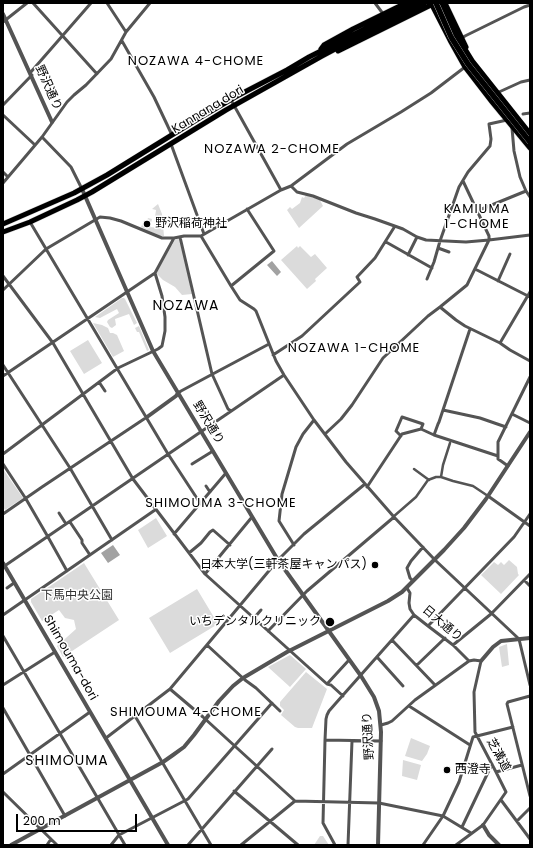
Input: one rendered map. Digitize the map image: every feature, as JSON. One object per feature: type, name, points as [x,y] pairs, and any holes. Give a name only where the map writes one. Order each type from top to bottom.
[{"type":"highway","points":[[434,3],[451,37],[468,64],[530,142]]},
{"type":"highway","points":[[441,3],[456,35],[472,61],[530,134]]},
{"type":"main road","points":[[406,3],[324,46],[321,54],[329,55],[434,3],[451,42],[465,67],[530,148]]},
{"type":"main road","name":"Kannana dori","points":[[3,224],[82,189],[231,100],[416,3]]},
{"type":"main road","points":[[445,3],[462,39],[478,66],[530,130]]},
{"type":"main road","name":"Kannana dori","points":[[3,232],[30,222],[85,196],[172,144],[212,118],[321,54],[424,4]]},
{"type":"street","points":[[4,21],[26,3]]},
{"type":"street","points":[[33,3],[97,74]]},
{"type":"street","points":[[3,105],[91,3]]},
{"type":"street","points":[[107,3],[126,32]]},
{"type":"street","points":[[52,122],[67,102],[111,59],[126,32],[150,3]]},
{"type":"street","points":[[375,3],[384,15]]},
{"type":"street","points":[[462,39],[463,36],[530,5]]},
{"type":"street","name":"野沢通り","points":[[3,14],[4,21],[31,74],[52,122],[42,137],[71,167],[153,351],[278,560],[361,676],[374,697],[381,725],[378,845]]},
{"type":"street","points":[[122,41],[154,97],[172,135]]},
{"type":"street","points":[[3,290],[46,249],[100,217],[121,221],[162,238],[200,236],[281,190],[291,186],[347,144],[401,112],[465,67]]},
{"type":"street","points":[[499,92],[521,82],[530,80]]},
{"type":"street","points":[[231,100],[281,190]]},
{"type":"street","points":[[523,114],[530,113]]},
{"type":"street","points":[[3,115],[35,145]]},
{"type":"street","points":[[427,279],[454,200],[463,181],[468,172],[490,146],[490,124],[507,120]]},
{"type":"street","points":[[512,127],[514,151],[521,183],[530,197]]},
{"type":"street","points":[[3,183],[42,137]]},
{"type":"street","points":[[172,144],[204,234]]},
{"type":"street","points":[[3,172],[8,177]]},
{"type":"street","points":[[325,434],[342,419],[383,358],[428,316],[467,285],[489,240],[489,236],[463,181]]},
{"type":"street","points":[[291,186],[297,192],[395,226],[426,240],[466,242],[530,235]]},
{"type":"street","points":[[477,211],[526,191]]},
{"type":"street","points":[[231,286],[274,251],[247,209]]},
{"type":"street","points":[[30,222],[168,454],[200,503]]},
{"type":"street","points":[[273,354],[302,336],[360,282],[357,278],[376,258],[395,226]]},
{"type":"street","points":[[200,236],[240,300],[254,309],[284,376],[314,420],[346,462],[393,517],[435,560],[518,639],[530,685]]},
{"type":"street","points":[[180,237],[212,374],[228,409],[231,412]]},
{"type":"street","points":[[408,255],[417,237]]},
{"type":"street","points":[[3,376],[155,273],[174,238]]},
{"type":"street","points":[[386,242],[432,268]]},
{"type":"street","points":[[438,248],[449,252]]},
{"type":"street","points":[[498,281],[510,254]]},
{"type":"street","points":[[475,269],[529,297]]},
{"type":"street","points":[[3,454],[118,368],[162,346],[165,331],[165,317],[162,296],[155,273]]},
{"type":"street","points":[[3,276],[53,343],[132,479],[188,553],[205,574],[290,651],[343,696]]},
{"type":"street","points":[[500,343],[529,297],[530,292]]},
{"type":"street","points":[[440,307],[470,329],[500,343],[530,361]]},
{"type":"street","points":[[434,435],[470,329]]},
{"type":"street","points":[[3,514],[110,442],[181,391],[269,344]]},
{"type":"street","points":[[3,365],[70,468],[112,540]]},
{"type":"street","points":[[4,566],[284,376]]},
{"type":"street","points":[[508,466],[498,459],[498,442],[530,377]]},
{"type":"street","points":[[99,382],[105,391]]},
{"type":"street","points":[[443,410],[480,418],[506,427]]},
{"type":"street","points":[[512,414],[530,423]]},
{"type":"street","points":[[400,436],[396,431],[402,417],[422,424],[421,429]]},
{"type":"street","points":[[294,545],[280,521],[282,494],[296,447],[303,434],[314,420]]},
{"type":"street","points":[[106,738],[170,689],[278,560],[315,525],[366,486],[402,434],[421,429],[434,435],[498,456]]},
{"type":"street","points":[[11,845],[163,762],[184,746],[194,736],[224,695],[243,678],[290,651],[388,601],[407,588],[464,528],[488,496],[530,432]]},
{"type":"street","points":[[441,477],[450,443]]},
{"type":"street","points":[[192,464],[213,451]]},
{"type":"street","points":[[3,464],[26,498],[67,571]]},
{"type":"street","points":[[414,469],[429,480]]},
{"type":"street","points":[[174,534],[226,473]]},
{"type":"street","points":[[268,631],[303,595],[416,497],[429,480],[436,477],[473,486],[530,526]]},
{"type":"street","points":[[206,486],[210,492]]},
{"type":"street","points":[[3,614],[156,510]]},
{"type":"street","points":[[59,513],[66,524]]},
{"type":"street","points":[[428,626],[514,537],[530,514]]},
{"type":"street","points":[[205,574],[252,517]]},
{"type":"street","points":[[70,522],[90,555]]},
{"type":"street","points":[[188,553],[196,548],[213,530],[230,545]]},
{"type":"street","points":[[413,581],[410,578],[407,568],[423,547]]},
{"type":"street","name":"Shimouma-dori","points":[[4,566],[168,845]]},
{"type":"street","points":[[453,645],[491,614],[530,574]]},
{"type":"street","points":[[524,580],[530,586]]},
{"type":"street","points":[[7,588],[14,583]]},
{"type":"street","name":"日大通り","points":[[407,588],[410,593],[410,609],[414,614],[445,638],[469,661]]},
{"type":"street","points":[[254,618],[261,610]]},
{"type":"street","points":[[335,845],[323,823],[327,715],[414,614]]},
{"type":"street","points":[[3,636],[125,845]]},
{"type":"street","points":[[417,665],[445,638]]},
{"type":"street","points":[[381,725],[392,722],[415,700],[469,661],[481,661],[493,647],[501,641],[530,638]]},
{"type":"street","points":[[392,640],[435,685]]},
{"type":"street","points":[[207,645],[280,711]]},
{"type":"street","points":[[3,685],[55,652]]},
{"type":"street","points":[[377,657],[404,686]]},
{"type":"street","points":[[328,684],[349,660]]},
{"type":"street","name":"芝溝道","points":[[481,661],[474,692],[474,732],[506,792],[501,800]]},
{"type":"street","points":[[170,689],[295,801]]},
{"type":"street","points":[[530,696],[508,702],[507,704],[530,796]]},
{"type":"street","points":[[111,845],[120,835],[186,801],[272,703]]},
{"type":"street","points":[[409,706],[470,745]]},
{"type":"street","points":[[3,708],[65,816]]},
{"type":"street","points":[[3,774],[90,712]]},
{"type":"street","points":[[136,716],[211,845]]},
{"type":"street","points":[[422,845],[443,816],[459,782],[473,737],[513,727]]},
{"type":"street","points":[[325,740],[381,741]]},
{"type":"street","points":[[348,845],[352,741]]},
{"type":"street","points":[[188,845],[272,749]]},
{"type":"street","points":[[462,827],[492,764]]},
{"type":"street","points":[[496,772],[522,765]]},
{"type":"street","points":[[234,791],[298,845]]},
{"type":"street","points":[[3,792],[57,845]]},
{"type":"street","points":[[456,845],[483,825],[501,800],[530,838]]},
{"type":"street","points":[[242,845],[295,801],[379,803],[443,816],[472,833]]},
{"type":"street","points":[[517,821],[530,808]]},
{"type":"street","points":[[483,825],[496,844]]},
{"type":"street","points":[[47,845],[51,839]]},
{"type":"green space","points":[[306,195],[320,200],[323,206],[299,228],[287,210],[290,207],[292,209],[300,203],[302,197],[304,198]]},
{"type":"green space","points":[[158,204],[162,214],[164,236],[160,236],[141,227],[143,223],[146,224],[148,218],[152,219],[150,227],[159,228],[161,219],[155,217],[156,210],[152,209]]},
{"type":"green space","points":[[180,238],[192,294],[182,295],[175,287],[163,280],[156,273],[175,240]]},
{"type":"green space","points":[[297,246],[298,248],[300,246],[311,257],[315,254],[327,268],[307,289],[281,260]]},
{"type":"green space","points":[[122,298],[125,299],[137,323],[134,325],[129,314],[115,319],[116,325],[112,328],[110,327],[107,322],[119,313],[117,309],[100,318],[95,317]]},
{"type":"green space","points":[[93,323],[108,328],[110,333],[117,335],[124,351],[113,357]]},
{"type":"green space","points":[[139,326],[149,350],[147,351],[139,332],[137,332],[135,328]]},
{"type":"green space","points":[[88,340],[102,363],[84,374],[70,351]]},
{"type":"green space","points":[[3,469],[23,498],[5,510],[3,507]]},
{"type":"green space","points":[[156,518],[167,536],[148,548],[138,530]]},
{"type":"green space","points":[[509,560],[517,567],[519,575],[501,594],[481,575],[494,562],[498,565],[501,562],[504,565]]},
{"type":"green space","name":"下馬中央公園","points":[[84,563],[119,620],[63,657],[57,646],[76,629],[74,620],[65,618],[59,610],[42,621],[31,602],[31,599]]},
{"type":"green space","points":[[197,589],[218,624],[170,653],[149,618]]},
{"type":"green space","points":[[507,644],[509,665],[502,667],[499,647]]},
{"type":"green space","points":[[290,655],[306,669],[290,687],[268,667]]},
{"type":"green space","points":[[306,672],[327,689],[312,728],[298,728],[281,715],[284,710],[280,706],[280,702]]},
{"type":"green space","points":[[411,738],[430,746],[422,761],[405,756]]},
{"type":"green space","points":[[403,760],[421,765],[417,780],[402,776]]},
{"type":"green space","points":[[320,836],[323,836],[329,845],[314,845]]},
{"type":"shaded area","points":[[272,261],[281,272],[277,276],[267,265]]},
{"type":"shaded area","points":[[113,545],[120,555],[108,563],[101,553]]},
{"type":"place","name":"野沢稲荷神社","points":[[147,224]]},
{"type":"place","name":"日本大学(三軒茶屋キャンパス)","points":[[375,565]]},
{"type":"place","name":"いちデンタルクリニック","points":[[330,622]]},
{"type":"place","name":"西澄寺","points":[[447,770]]},
{"type":"district","name":"NOZAWA 4-CHOME","points":[[196,62]]},
{"type":"district","name":"NOZAWA 2-CHOME","points":[[272,150]]},
{"type":"district","name":"KAMIUMA 1-CHOME","points":[[477,218]]},
{"type":"district","name":"NOZAWA","points":[[186,306]]},
{"type":"district","name":"NOZAWA 1-CHOME","points":[[354,349]]},
{"type":"district","name":"SHIMOUMA 3-CHOME","points":[[221,504]]},
{"type":"district","name":"SHIMOUMA 4-CHOME","points":[[186,713]]},
{"type":"district","name":"SHIMOUMA","points":[[67,761]]}]
